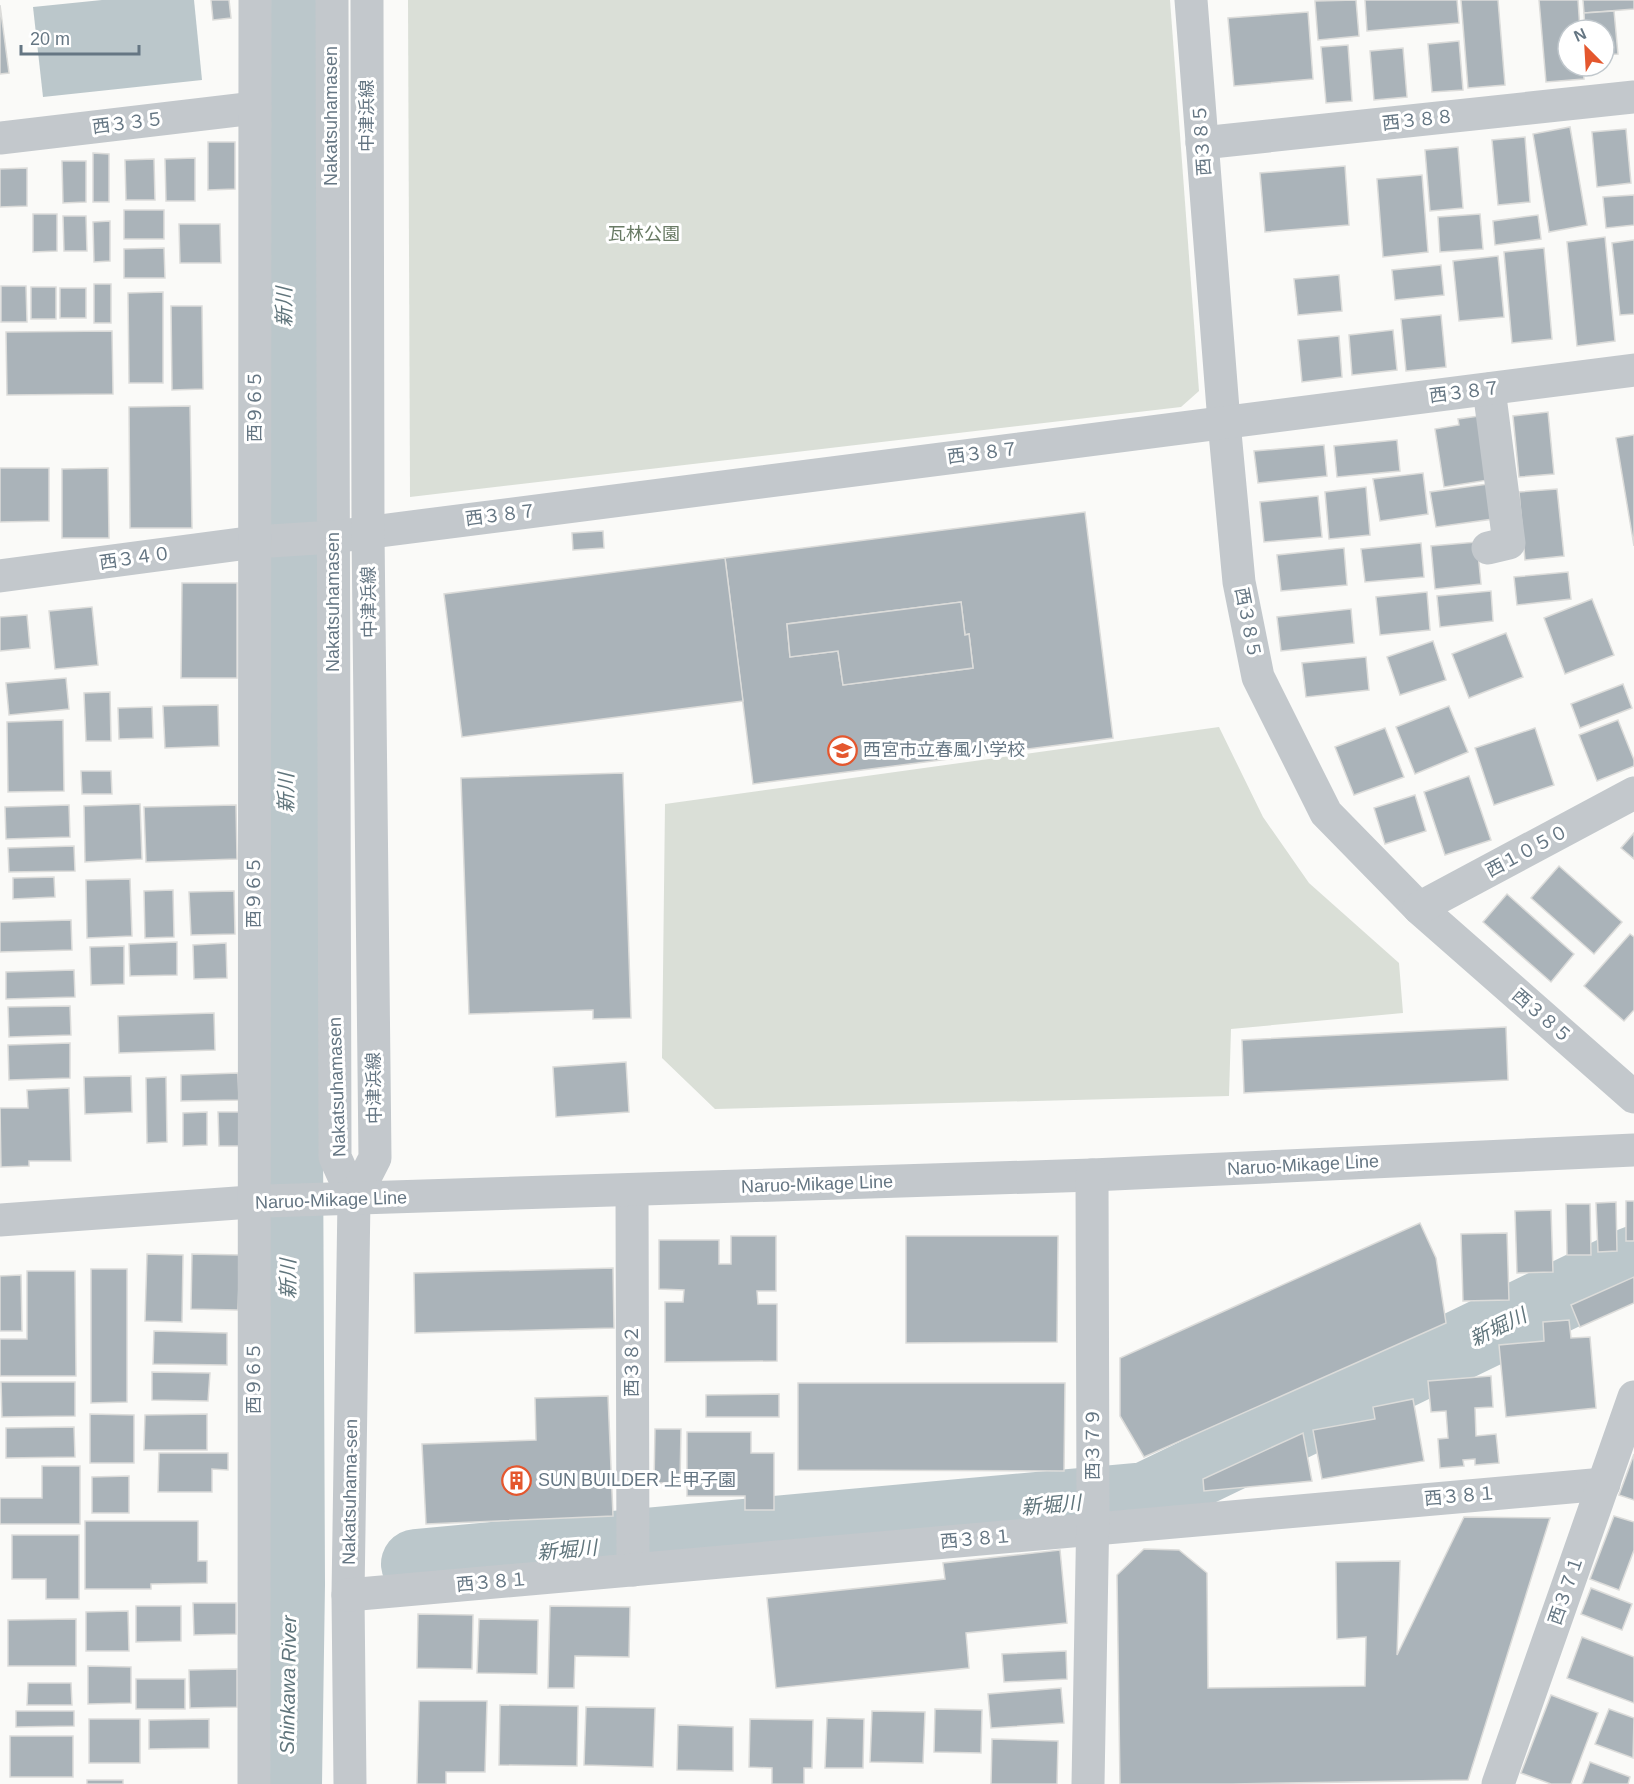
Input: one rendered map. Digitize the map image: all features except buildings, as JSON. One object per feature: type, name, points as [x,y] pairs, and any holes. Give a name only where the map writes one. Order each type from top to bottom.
[{"type":"street","name":"西９６５","points":[[255,0],[263,542],[255,1784]]},
{"type":"street","name":"Nakatsuhamasen","points":[[332,0],[322,538],[335,1157],[354,1199]]},
{"type":"street","name":"中津浜線","points":[[354,1199],[375,1158],[368,532],[367,0]]},
{"type":"street","name":"西３８５","points":[[1191,0],[1239,582],[1258,677],[1326,813],[1419,908],[1634,1097]]},
{"type":"street","name":"西３８８","points":[[1202,143],[1634,97]]},
{"type":"street","name":"西３３５","points":[[0,138],[255,108]]},
{"type":"street","name":"西３８７","points":[[322,538],[1634,370]]},
{"type":"street","points":[[1488,388],[1509,543],[1488,549]]},
{"type":"street","name":"西３４０","points":[[0,576],[263,542],[322,538]]},
{"type":"street","name":"西１０５０","points":[[1419,908],[1634,793]]},
{"type":"street","name":"Naruo-Mikage Line","points":[[0,1220],[259,1201],[1092,1175],[1634,1150]]},
{"type":"street","name":"西３７９","points":[[1088,1784],[1093,1506],[1092,1175]]},
{"type":"street","name":"西３８２","points":[[632,1190],[633,1553]]},
{"type":"street","name":"Nakatsuhama-sen","points":[[350,1784],[348,1595],[354,1199]]},
{"type":"street","name":"西３７１","points":[[1498,1784],[1634,1396]]},
{"type":"street","name":"西３８１","points":[[348,1595],[633,1553],[1093,1506],[1604,1484]]},
{"type":"green space","name":"瓦林公園","points":[[408,0],[1170,0],[1199,391],[1181,407],[410,497]]},
{"type":"green space","points":[[1219,727],[1263,817],[1309,883],[1399,963],[1403,1013],[1231,1029],[1229,1096],[715,1109],[662,1058],[665,804]]},
{"type":"shaded area","points":[[102,0],[194,0],[202,80],[43,97],[33,7]]},
{"type":"waterway","name":"新川","points":[[283,0],[290,1585],[287,1784]]},
{"type":"waterway","name":"新堀川","points":[[416,1564],[1146,1497],[1634,1261]]},
{"type":"place","name":"西宮市立春風小学校","points":[[842,750]]},
{"type":"place","name":"SUN BUILDER 上甲子園","points":[[517,1480]]},
{"type":"water label","name":"Shinkawa River","points":[[288,1685]]}]
